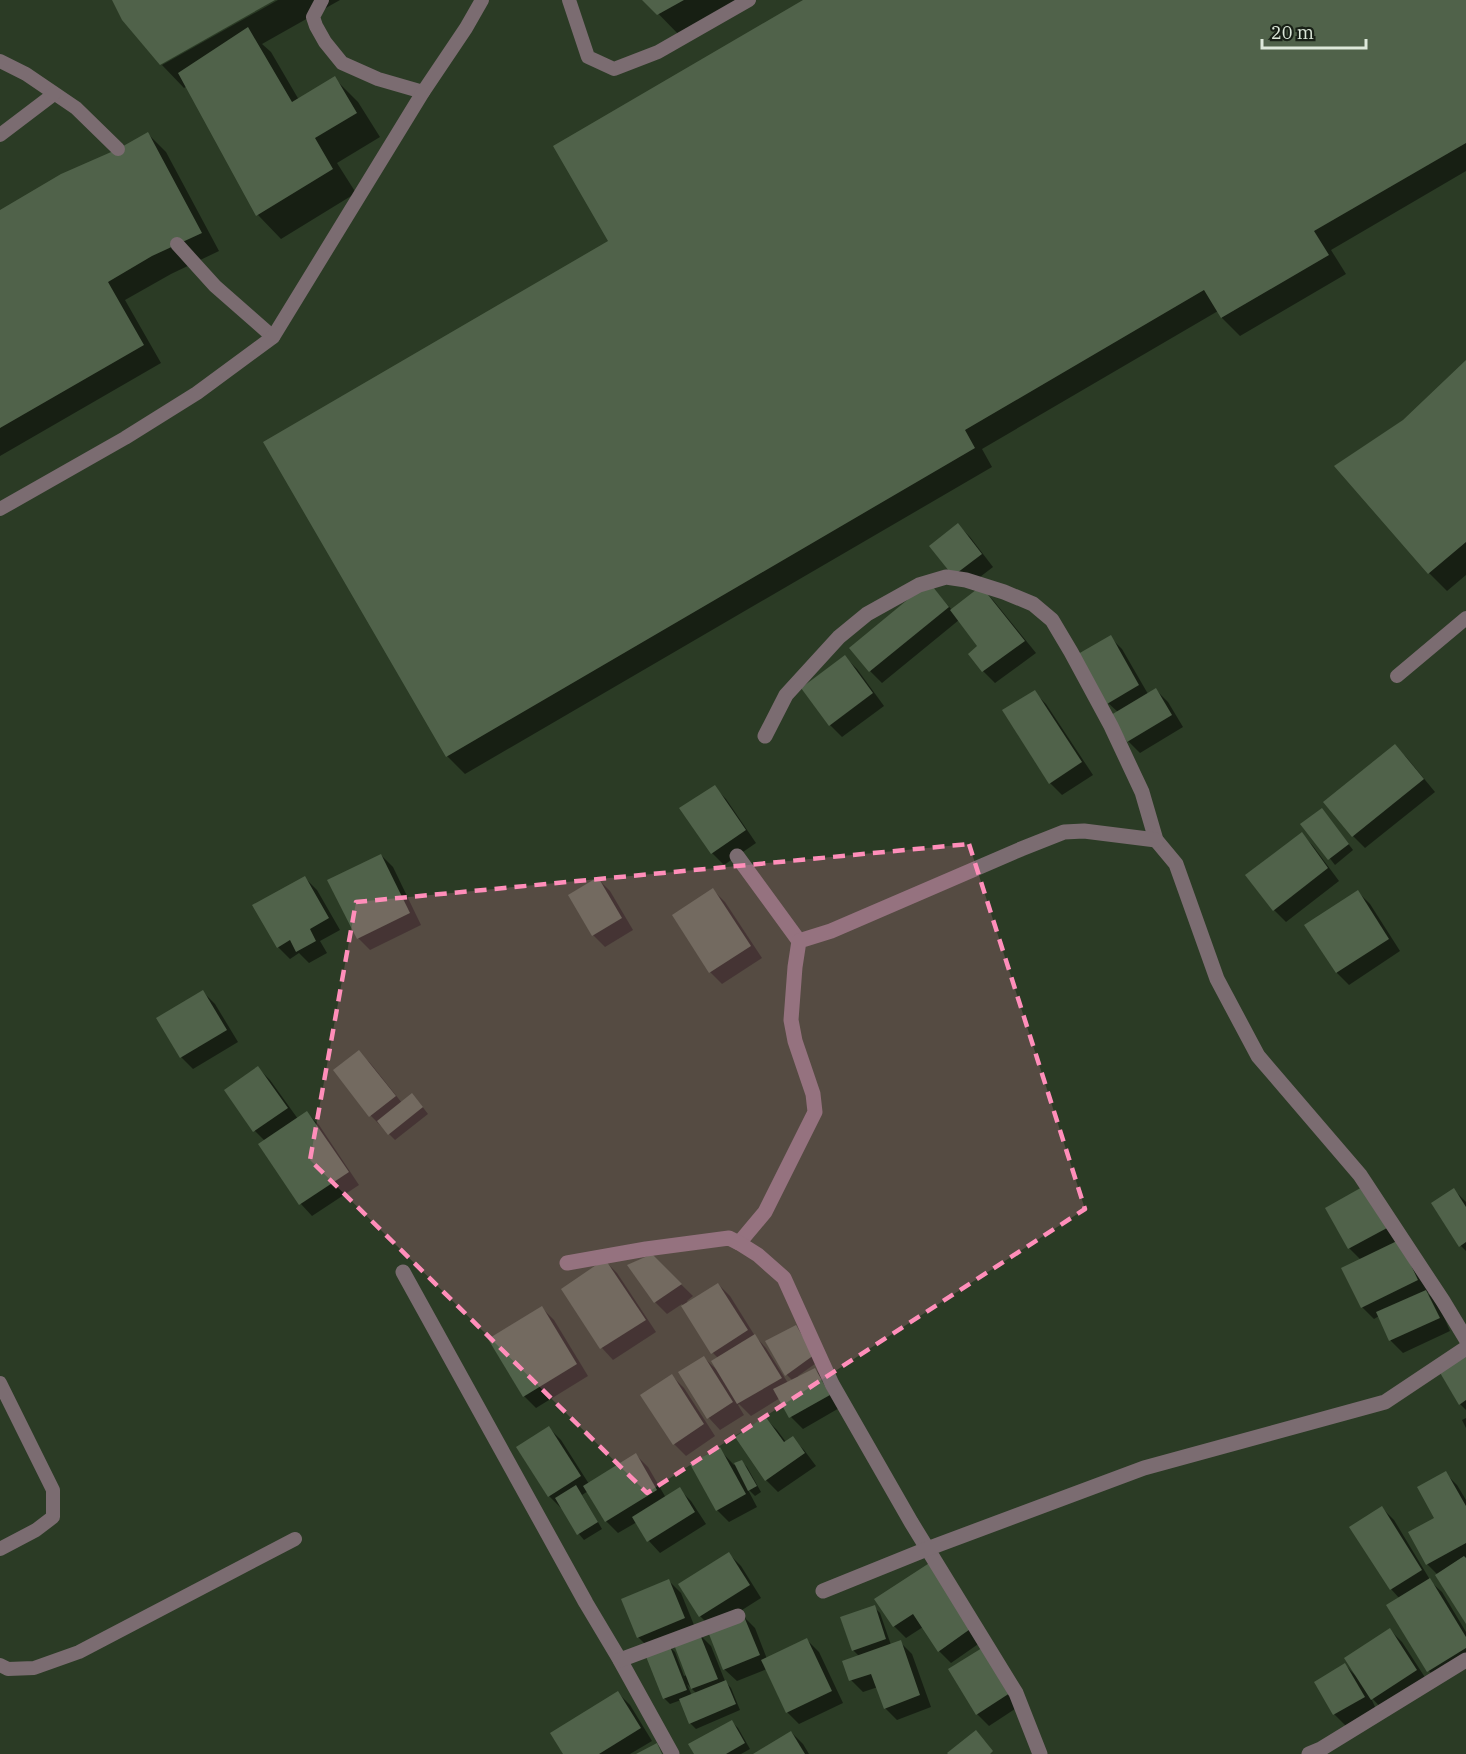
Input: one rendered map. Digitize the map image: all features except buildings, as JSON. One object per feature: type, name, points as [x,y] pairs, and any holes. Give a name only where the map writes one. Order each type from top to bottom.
[{"type":"street","points":[[765,736],[786,695],[839,637],[867,614],[919,585],[946,577],[966,580],[1034,604],[1052,620],[1111,726],[1142,792],[1156,840],[1176,864],[1217,979],[1258,1056],[1360,1175],[1443,1300],[1466,1339]]},
{"type":"street","points":[[799,941],[831,931],[1064,832],[1084,831],[1156,840]]},
{"type":"street","points":[[737,856],[799,941],[791,1020],[795,1041],[813,1094],[814,1112],[765,1212],[739,1243]]},
{"type":"street","points":[[567,1263],[646,1249],[729,1239],[758,1255],[784,1278],[832,1384],[927,1549],[1016,1693],[1040,1754]]},
{"type":"street","points":[[403,1272],[672,1754]]},
{"type":"street","points":[[823,1591],[927,1549],[1144,1468],[1385,1402],[1466,1348]]},
{"type":"street","points":[[620,1660],[738,1616]]},
{"type":"street","points":[[1309,1754],[1321,1749],[1466,1660]]},
{"type":"lane","points":[[322,0],[313,16],[316,26],[325,42],[342,63],[378,79],[423,92]]},
{"type":"lane","points":[[0,509],[125,438],[197,393],[273,337],[482,0]]},
{"type":"lane","points":[[569,0],[588,57],[614,69],[658,52],[749,0]]},
{"type":"lane","points":[[0,61],[26,74],[76,108],[118,148]]},
{"type":"lane","points":[[0,135],[54,94]]},
{"type":"lane","points":[[177,244],[215,286],[273,337]]},
{"type":"lane","points":[[1397,676],[1466,618]]},
{"type":"lane","points":[[0,1383],[53,1490],[53,1499],[52,1517],[36,1530],[0,1549]]},
{"type":"lane","points":[[0,1665],[8,1669],[34,1668],[79,1652],[295,1539]]},
{"type":"highlighted area","points":[[969,844],[1085,1209],[647,1493],[310,1160],[356,902]]}]
